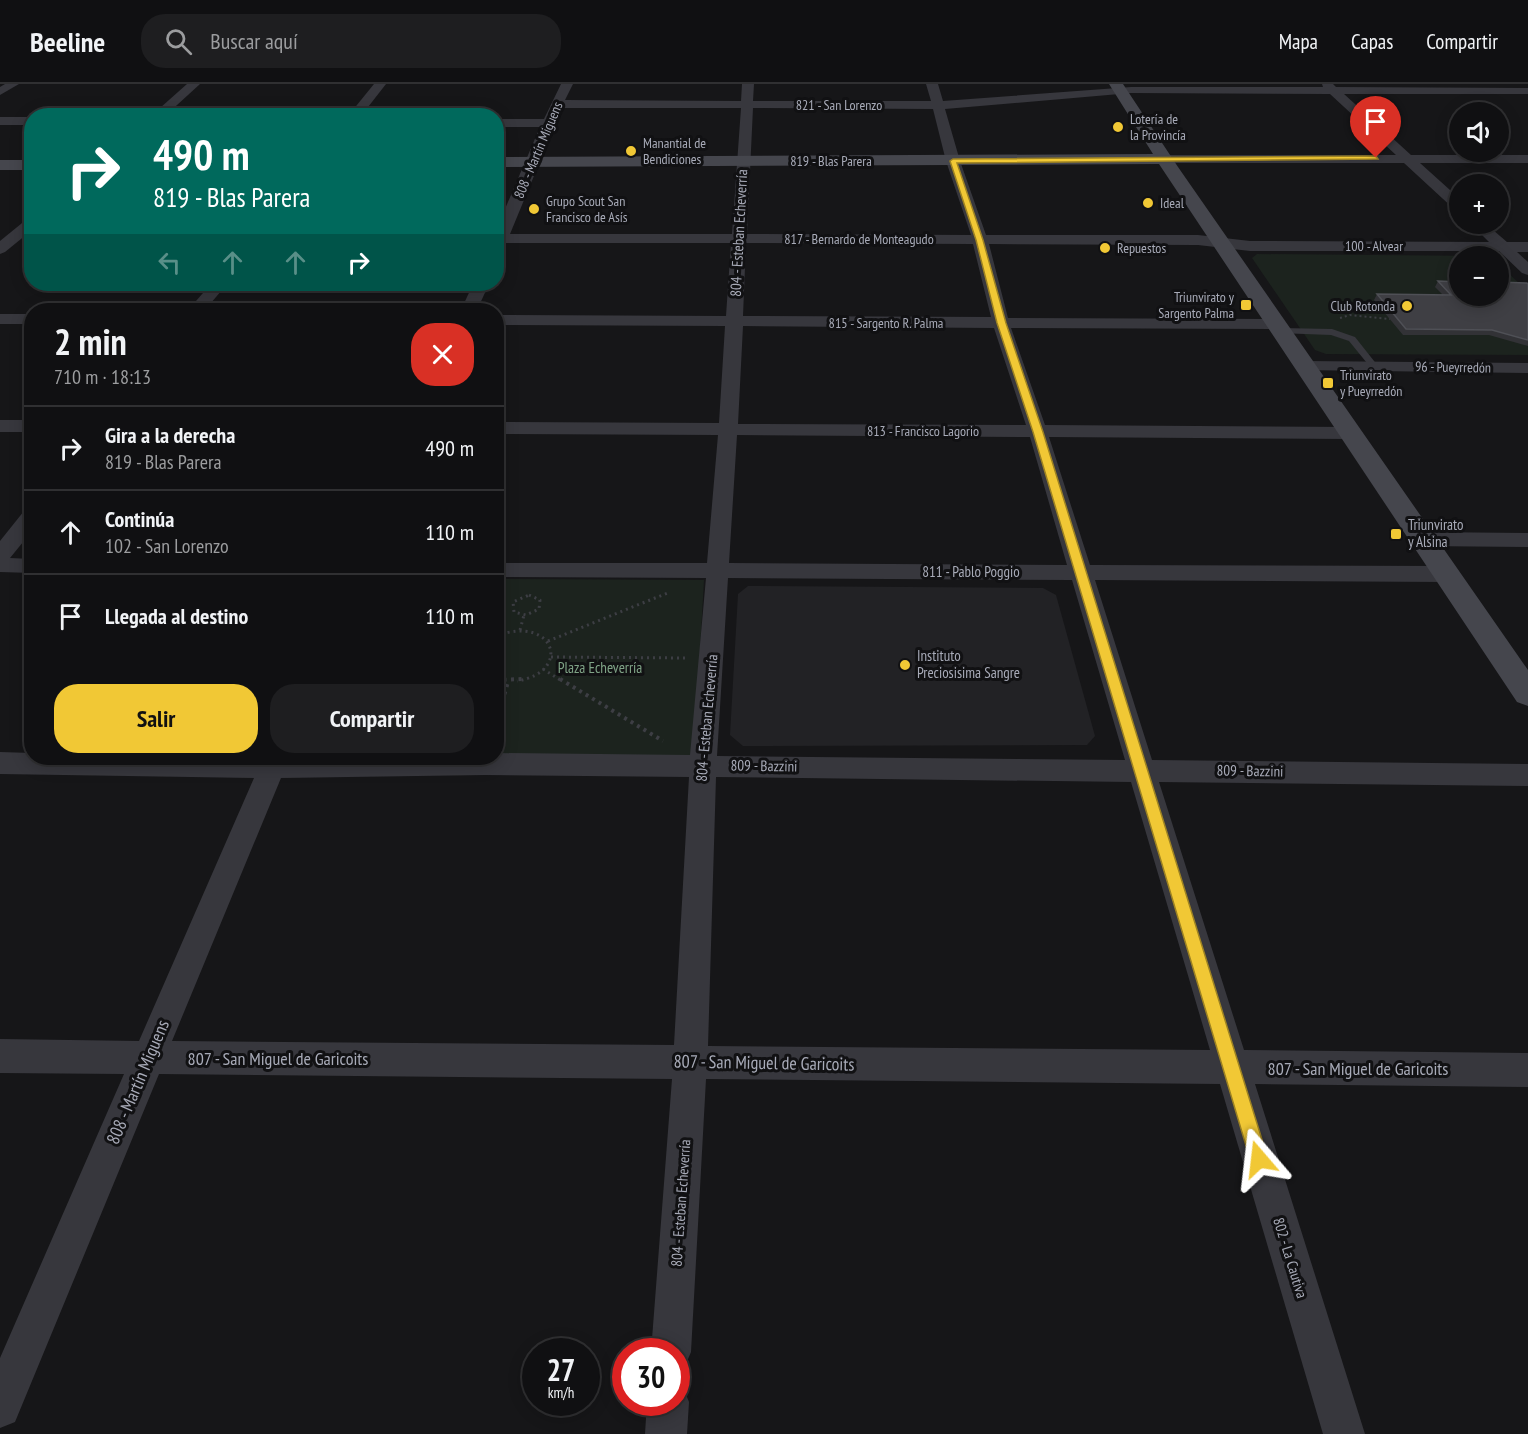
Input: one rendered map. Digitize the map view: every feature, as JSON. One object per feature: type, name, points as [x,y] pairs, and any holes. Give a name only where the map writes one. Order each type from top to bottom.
[{"type":"main road","points":[[1118,87],[1278,328],[1528,694]]},
{"type":"main road","name":"819 - Blas Parera","points":[[504,162],[1164,159]]},
{"type":"main road","points":[[0,165],[24,165]]},
{"type":"street","points":[[0,92],[13,84]]},
{"type":"street","points":[[166,108],[194,84]]},
{"type":"street","points":[[360,108],[380,84]]},
{"type":"street","name":"808 - Martín Miguens","points":[[504,227],[567,84]]},
{"type":"street","name":"804 - Esteban Echeverría","points":[[672,1338],[690,1062],[703,766],[728,430],[748,84]]},
{"type":"street","name":"821 - San Lorenzo","points":[[557,104],[746,105],[935,94],[1118,87],[1528,91]]},
{"type":"street","points":[[1330,88],[1449,197]]},
{"type":"street","name":"802 - La Cautiva","points":[[935,94],[953,161],[980,240],[1002,323],[1038,432],[1344,1434]]},
{"type":"street","points":[[0,121],[24,121]]},
{"type":"street","points":[[504,123],[548,123]]},
{"type":"street","points":[[1164,159],[1528,159]]},
{"type":"street","points":[[0,249],[8,236],[24,227]]},
{"type":"street","points":[[1489,234],[1503,246]]},
{"type":"street","points":[[8,236],[24,236]]},
{"type":"street","name":"817 - Bernardo de Monteagudo","points":[[504,241],[738,238],[1221,242]]},
{"type":"street","name":"100 - Alvear","points":[[1221,242],[1250,246],[1449,247]]},
{"type":"street","name":"100 - Alvear","points":[[1509,247],[1528,247]]},
{"type":"street","points":[[1509,252],[1528,270]]},
{"type":"street","points":[[202,303],[213,291]]},
{"type":"street","points":[[0,319],[24,319]]},
{"type":"street","name":"815 - Sargento R. Palma","points":[[504,320],[1002,323],[1278,328]]},
{"type":"street","name":"96 - Pueyrredón","points":[[1305,366],[1528,368]]},
{"type":"street","points":[[0,426],[24,426]]},
{"type":"street","name":"813 - Francisco Lagorio","points":[[504,428],[1350,433]]},
{"type":"street","points":[[0,556],[24,526]]},
{"type":"street","points":[[1422,539],[1528,540]]},
{"type":"street","points":[[0,565],[24,566]]},
{"type":"street","name":"811 - Pablo Poggio","points":[[504,570],[718,578],[1079,572],[1446,574]]},
{"type":"street","name":"809 - Bazzini","points":[[0,763],[24,763]]},
{"type":"street","name":"809 - Bazzini","points":[[504,764],[1528,775]]},
{"type":"street","name":"808 - Martín Miguens","points":[[0,1407],[273,765]]},
{"type":"street","name":"807 - San Miguel de Garicoits","points":[[0,1056],[1528,1070]]},
{"type":"street","points":[[666,1434],[667,1416]]},
{"type":"lane","points":[[1278,328],[1332,332],[1352,339],[1374,366]]},
{"type":"path","points":[[1341,319],[1350,315],[1390,319]]},
{"type":"path","points":[[548,640],[691,583],[718,578]]},
{"type":"path","points":[[524,595],[537,597],[541,603],[539,609],[524,615],[514,612],[513,602],[524,595]]},
{"type":"path","points":[[520,630],[524,615]]},
{"type":"path","points":[[504,634],[520,630],[531,631],[548,640],[551,648],[551,657],[543,669],[528,678],[504,681]]},
{"type":"path","points":[[551,657],[712,658]]},
{"type":"path","points":[[543,669],[703,766]]},
{"type":"path","points":[[504,696],[508,682]]},
{"type":"shaded area","name":"Instituto Preciosisima Sangre","points":[[748,586],[1043,588],[1056,595],[1095,736],[1087,745],[743,746],[730,735],[738,594]]},
{"type":"green space","name":"Club Rotonda","points":[[1257,254],[1449,256],[1449,306],[1509,306],[1509,274],[1528,292],[1528,355],[1326,354],[1315,350],[1252,258]]},
{"type":"green space","name":"Plaza Echeverría","points":[[504,579],[704,580],[694,757],[504,756]]},
{"type":"building","points":[[1438,281],[1449,282],[1449,293]]},
{"type":"building","points":[[1509,282],[1527,283],[1528,340],[1492,330],[1406,329],[1377,294],[1449,295],[1449,306],[1509,306]]},
{"type":"place","name":"Lotería de la Provincía","points":[[1118,127]]},
{"type":"place","name":"Manantial de Bendiciones","points":[[631,151]]},
{"type":"place","name":"Ideal","points":[[1148,203]]},
{"type":"place","name":"Grupo Scout San Francisco de Asís","points":[[534,209]]},
{"type":"place","name":"Repuestos","points":[[1105,248]]},
{"type":"place","name":"Triunvirato y Sargento Palma","points":[[1246,305]]},
{"type":"place","name":"Club Rotonda","points":[[1407,306]]},
{"type":"place","name":"Triunvirato y Pueyrredón","points":[[1328,383]]},
{"type":"place","name":"Triunvirato y Alsina","points":[[1396,534]]},
{"type":"place","name":"Instituto Preciosisima Sangre","points":[[905,665]]},
{"type":"route","points":[[1259,1159],[1038,432],[1002,323],[980,240],[953,161],[1376,158]]}]
